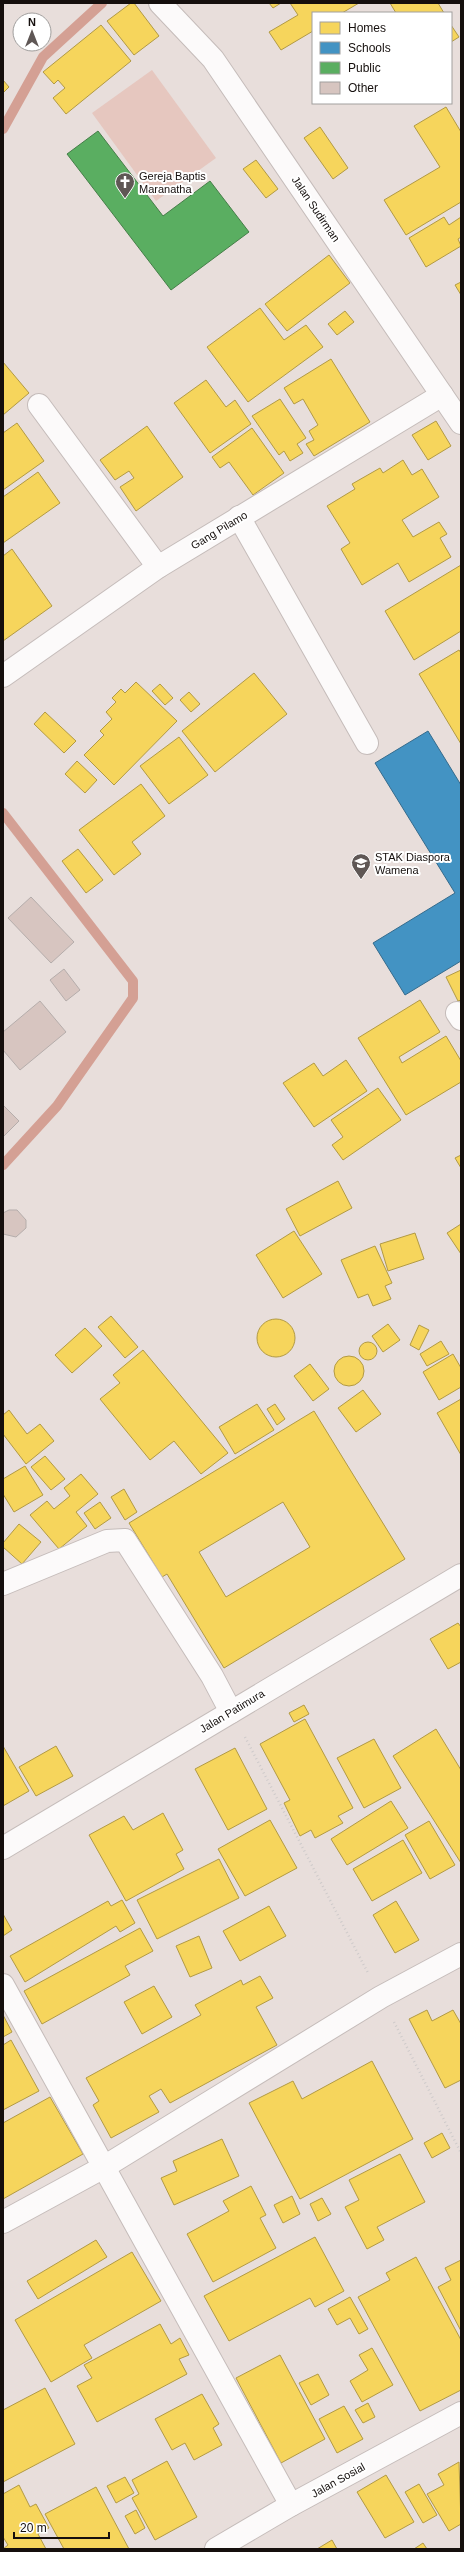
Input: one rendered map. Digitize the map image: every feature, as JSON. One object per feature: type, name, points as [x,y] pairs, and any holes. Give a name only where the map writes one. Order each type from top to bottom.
[{"type":"street","name":"Jalan Sudirman","points":[[160,3],[213,59],[461,423]]},
{"type":"street","name":"Gang Pilamo","points":[[3,676],[158,567],[442,395]]},
{"type":"street","points":[[39,405],[158,567]]},
{"type":"street","points":[[239,517],[367,743]]},
{"type":"street","points":[[3,1584],[107,1541],[125,1540],[212,1676],[231,1712]]},
{"type":"street","name":"Jalan Patimura","points":[[3,1848],[461,1575]]},
{"type":"street","points":[[3,2222],[104,2167],[381,1997],[461,1954]]},
{"type":"street","points":[[3,1985],[291,2505]]},
{"type":"street","name":"Jalan Sosial","points":[[216,2549],[291,2505],[461,2413]]},
{"type":"path","points":[[231,1712],[381,1997],[461,2153]]},
{"type":"shaded area","points":[[152,70],[216,158],[156,201],[92,113]]},
{"type":"building: Homes","points":[[131,3],[134,3],[159,36],[134,55],[107,21]]},
{"type":"building: Homes","points":[[269,3],[281,3],[273,8]]},
{"type":"building: Homes","points":[[290,3],[359,3],[344,12],[312,12],[312,32],[281,50],[269,32],[298,15]]},
{"type":"building: Homes","points":[[390,3],[438,3],[443,12],[395,12]]},
{"type":"building: Homes","points":[[101,25],[131,61],[66,114],[53,98],[65,88],[58,80],[54,84],[43,72]]},
{"type":"building: Homes","points":[[452,26],[459,37],[452,41]]},
{"type":"building: Homes","points":[[3,80],[9,87],[3,93]]},
{"type":"building: Homes","points":[[446,107],[461,132],[461,202],[406,235],[384,200],[440,167],[414,126]]},
{"type":"building: Homes","points":[[320,127],[348,168],[333,179],[304,138]]},
{"type":"building: Homes","points":[[256,160],[278,189],[266,198],[243,169]]},
{"type":"building: Homes","points":[[444,217],[449,225],[461,217],[461,237],[458,239],[461,246],[426,267],[409,238]]},
{"type":"building: Homes","points":[[329,255],[350,283],[287,331],[265,304]]},
{"type":"building: Homes","points":[[461,282],[461,295],[455,285]]},
{"type":"building: Homes","points":[[260,308],[284,340],[306,325],[323,347],[248,402],[207,347]]},
{"type":"building: Homes","points":[[345,311],[354,322],[337,335],[328,324]]},
{"type":"building: Homes","points":[[331,359],[370,422],[314,456],[306,444],[314,440],[309,431],[318,425],[303,399],[294,404],[284,388]]},
{"type":"building: Homes","points":[[3,362],[29,393],[3,415]]},
{"type":"building: Homes","points":[[206,380],[226,407],[235,400],[251,424],[210,453],[174,403]]},
{"type":"building: Homes","points":[[280,399],[306,438],[297,444],[303,453],[290,461],[284,451],[279,455],[252,416]]},
{"type":"building: Homes","points":[[436,421],[451,446],[428,460],[412,435]]},
{"type":"building: Homes","points":[[17,423],[44,461],[3,490],[3,433]]},
{"type":"building: Homes","points":[[147,426],[183,477],[136,511],[120,487],[134,478],[129,471],[115,480],[100,460]]},
{"type":"building: Homes","points":[[252,428],[284,473],[253,495],[229,462],[220,468],[212,457]]},
{"type":"building: Homes","points":[[403,460],[412,475],[422,469],[439,497],[402,520],[413,537],[439,522],[447,534],[440,538],[451,557],[409,582],[398,563],[362,585],[341,549],[350,543],[327,506],[355,489],[352,484],[380,468],[383,473]]},
{"type":"building: Homes","points":[[38,472],[60,503],[3,543],[3,497]]},
{"type":"building: Homes","points":[[12,549],[52,606],[3,641],[3,556]]},
{"type":"building: Homes","points":[[461,565],[461,631],[414,660],[385,611]]},
{"type":"building: Homes","points":[[459,650],[461,653],[461,744],[419,674]]},
{"type":"building: Homes","points":[[254,673],[287,714],[215,772],[182,731]]},
{"type":"building: Homes","points":[[136,682],[177,721],[114,785],[84,755],[104,735],[100,731],[112,719],[106,712],[116,702],[112,698],[121,689],[125,693]]},
{"type":"building: Homes","points":[[160,684],[173,698],[165,705],[152,691]]},
{"type":"building: Homes","points":[[189,692],[200,704],[191,712],[180,700]]},
{"type":"building: Homes","points":[[45,712],[76,741],[64,753],[34,724]]},
{"type":"building: Homes","points":[[179,737],[208,775],[169,804],[140,766]]},
{"type":"building: Homes","points":[[77,761],[97,780],[85,793],[65,774]]},
{"type":"building: Homes","points":[[141,784],[165,816],[132,842],[141,854],[114,875],[79,830]]},
{"type":"building: Homes","points":[[78,849],[103,880],[86,893],[62,861]]},
{"type":"building: Homes","points":[[461,970],[461,1000],[458,1001],[446,977]]},
{"type":"building: Homes","points":[[420,1000],[440,1032],[399,1057],[402,1063],[446,1036],[461,1061],[461,1082],[406,1115],[358,1038]]},
{"type":"building: Homes","points":[[346,1060],[367,1091],[314,1127],[283,1083],[314,1063],[323,1076]]},
{"type":"building: Homes","points":[[378,1088],[401,1120],[343,1160],[332,1145],[343,1137],[331,1120]]},
{"type":"building: Homes","points":[[461,1155],[461,1168],[455,1158]]},
{"type":"building: Homes","points":[[338,1181],[352,1208],[300,1236],[286,1209]]},
{"type":"building: Homes","points":[[461,1224],[461,1254],[447,1233]]},
{"type":"building: Homes","points":[[294,1231],[322,1274],[283,1298],[256,1255]]},
{"type":"building: Homes","points":[[415,1233],[424,1259],[388,1271],[380,1244]]},
{"type":"building: Homes","points":[[375,1246],[392,1283],[385,1286],[391,1299],[373,1306],[368,1294],[358,1298],[341,1260]]},
{"type":"building: Homes","points":[[111,1316],[138,1347],[125,1358],[98,1327]]},
{"type":"building: Homes","points":[[272,1319],[280,1319],[290,1324],[294,1331],[294,1345],[290,1352],[280,1357],[272,1357],[262,1352],[260,1349],[257,1342],[257,1334],[262,1324],[265,1322]]},
{"type":"building: Homes","points":[[388,1324],[400,1340],[383,1352],[372,1336]]},
{"type":"building: Homes","points":[[419,1325],[429,1330],[419,1350],[410,1345]]},
{"type":"building: Homes","points":[[85,1328],[102,1346],[72,1373],[55,1355]]},
{"type":"building: Homes","points":[[441,1341],[449,1354],[427,1366],[420,1354]]},
{"type":"building: Homes","points":[[368,1342],[374,1345],[377,1351],[374,1357],[368,1360],[362,1357],[359,1351],[362,1345]]},
{"type":"building: Homes","points":[[143,1350],[228,1453],[201,1474],[174,1441],[150,1460],[100,1399],[120,1383],[113,1375]]},
{"type":"building: Homes","points":[[453,1354],[461,1368],[461,1387],[439,1400],[423,1372]]},
{"type":"building: Homes","points":[[349,1356],[355,1357],[363,1365],[363,1377],[355,1385],[349,1386],[343,1385],[335,1377],[334,1371],[335,1365],[343,1357]]},
{"type":"building: Homes","points":[[310,1364],[329,1389],[313,1401],[294,1376]]},
{"type":"building: Homes","points":[[363,1390],[381,1414],[356,1432],[338,1408]]},
{"type":"building: Homes","points":[[461,1399],[461,1455],[437,1413]]},
{"type":"building: Homes","points":[[257,1404],[274,1430],[235,1454],[219,1427]]},
{"type":"building: Homes","points":[[275,1404],[285,1419],[277,1425],[267,1409]]},
{"type":"building: Homes","points":[[9,1410],[27,1434],[40,1424],[54,1441],[26,1464],[3,1434],[3,1415]]},
{"type":"building: Homes","points":[[314,1411],[405,1559],[224,1668],[167,1574],[162,1577],[129,1523]],"holes":[[[283,1502],[310,1547],[226,1597],[199,1552]]]},
{"type":"building: Homes","points":[[45,1456],[65,1479],[51,1490],[31,1467]]},
{"type":"building: Homes","points":[[25,1466],[43,1495],[14,1512],[3,1494],[3,1479]]},
{"type":"building: Homes","points":[[81,1474],[98,1494],[76,1512],[87,1526],[59,1549],[30,1515],[47,1501],[54,1509],[70,1496],[64,1488]]},
{"type":"building: Homes","points":[[124,1489],[137,1512],[125,1520],[111,1497]]},
{"type":"building: Homes","points":[[100,1502],[111,1518],[95,1529],[84,1513]]},
{"type":"building: Homes","points":[[19,1524],[41,1542],[22,1564],[3,1547],[3,1543]]},
{"type":"building: Homes","points":[[458,1623],[461,1627],[461,1662],[448,1669],[430,1639]]},
{"type":"building: Homes","points":[[304,1705],[309,1714],[294,1722],[289,1713]]},
{"type":"building: Homes","points":[[305,1719],[353,1808],[338,1816],[343,1823],[315,1838],[311,1830],[300,1836],[284,1803],[290,1800],[260,1744]]},
{"type":"building: Homes","points":[[436,1729],[461,1770],[461,1863],[393,1756]]},
{"type":"building: Homes","points":[[374,1739],[401,1788],[364,1808],[337,1758]]},
{"type":"building: Homes","points":[[3,1746],[29,1791],[3,1806]]},
{"type":"building: Homes","points":[[56,1746],[73,1776],[36,1796],[19,1767]]},
{"type":"building: Homes","points":[[235,1748],[267,1809],[228,1830],[195,1769]]},
{"type":"building: Homes","points":[[391,1801],[408,1828],[347,1865],[331,1839]]},
{"type":"building: Homes","points":[[163,1813],[183,1850],[176,1854],[184,1869],[126,1901],[89,1835],[124,1816],[133,1830]]},
{"type":"building: Homes","points":[[270,1820],[297,1868],[245,1896],[218,1849]]},
{"type":"building: Homes","points":[[429,1821],[455,1865],[430,1879],[405,1835]]},
{"type":"building: Homes","points":[[403,1840],[422,1873],[372,1901],[353,1869]]},
{"type":"building: Homes","points":[[219,1859],[239,1898],[157,1939],[137,1900]]},
{"type":"building: Homes","points":[[122,1900],[135,1923],[120,1932],[116,1926],[25,1982],[10,1956],[108,1901],[111,1906]]},
{"type":"building: Homes","points":[[396,1901],[419,1940],[395,1953],[373,1915]]},
{"type":"building: Homes","points":[[269,1906],[286,1936],[240,1961],[223,1931]]},
{"type":"building: Homes","points":[[3,1914],[12,1930],[3,1936]]},
{"type":"building: Homes","points":[[140,1928],[153,1951],[125,1966],[130,1975],[42,2024],[24,1991]]},
{"type":"building: Homes","points":[[199,1936],[212,1968],[190,1977],[176,1946]]},
{"type":"building: Homes","points":[[260,1976],[273,1998],[256,2007],[277,2045],[170,2103],[161,2089],[149,2096],[159,2112],[111,2138],[93,2105],[99,2101],[86,2078],[201,2015],[195,2005],[241,1980],[243,1985]]},
{"type":"building: Homes","points":[[154,1986],[172,2017],[142,2034],[124,2002]]},
{"type":"building: Homes","points":[[427,2010],[432,2021],[453,2010],[461,2024],[461,2080],[445,2088],[409,2019]]},
{"type":"building: Homes","points":[[3,2015],[12,2032],[3,2037]]},
{"type":"building: Homes","points":[[11,2040],[39,2091],[3,2110],[3,2045]]},
{"type":"building: Homes","points":[[372,2061],[413,2139],[300,2199],[249,2103],[293,2081],[302,2099]]},
{"type":"building: Homes","points":[[50,2097],[83,2154],[3,2199],[3,2123]]},
{"type":"building: Homes","points":[[442,2133],[450,2148],[432,2158],[424,2143]]},
{"type":"building: Homes","points":[[222,2139],[239,2176],[174,2205],[161,2178],[177,2171],[173,2161]]},
{"type":"building: Homes","points":[[400,2154],[425,2202],[377,2227],[384,2240],[367,2249],[345,2207],[359,2200],[349,2180]]},
{"type":"building: Homes","points":[[251,2186],[266,2215],[260,2218],[276,2248],[213,2282],[187,2234],[229,2211],[223,2201]]},
{"type":"building: Homes","points":[[292,2196],[300,2214],[283,2223],[274,2205]]},
{"type":"building: Homes","points":[[322,2198],[331,2214],[318,2221],[310,2204]]},
{"type":"building: Homes","points":[[315,2237],[344,2291],[315,2307],[310,2298],[229,2341],[204,2296]]},
{"type":"building: Homes","points":[[96,2240],[107,2257],[38,2299],[27,2281]]},
{"type":"building: Homes","points":[[132,2252],[161,2301],[84,2345],[92,2358],[51,2382],[15,2320]]},
{"type":"building: Homes","points":[[416,2257],[461,2340],[461,2390],[420,2411],[358,2297],[390,2280],[386,2273]]},
{"type":"building: Homes","points":[[461,2260],[461,2331],[438,2287],[451,2280],[445,2268]]},
{"type":"building: Homes","points":[[350,2297],[368,2329],[359,2334],[350,2318],[337,2325],[328,2309]]},
{"type":"building: Homes","points":[[160,2324],[171,2344],[180,2338],[189,2355],[179,2359],[187,2374],[97,2422],[77,2386],[92,2378],[84,2365]]},
{"type":"building: Homes","points":[[372,2348],[393,2385],[362,2402],[350,2381],[368,2370],[359,2355]]},
{"type":"building: Homes","points":[[280,2355],[325,2439],[281,2463],[236,2378]]},
{"type":"building: Homes","points":[[318,2374],[329,2395],[311,2405],[299,2383]]},
{"type":"building: Homes","points":[[45,2388],[75,2444],[3,2482],[3,2410]]},
{"type":"building: Homes","points":[[202,2394],[219,2424],[213,2428],[222,2445],[194,2460],[185,2443],[172,2450],[155,2419]]},
{"type":"building: Homes","points":[[368,2403],[375,2417],[363,2423],[355,2410]]},
{"type":"building: Homes","points":[[344,2406],[363,2439],[337,2453],[319,2419]]},
{"type":"building: Homes","points":[[167,2461],[197,2517],[155,2540],[132,2498],[139,2494],[132,2480]]},
{"type":"building: Homes","points":[[459,2462],[461,2524],[449,2531],[427,2494],[444,2485],[438,2474]]},
{"type":"building: Homes","points":[[386,2475],[414,2522],[385,2538],[357,2492]]},
{"type":"building: Homes","points":[[125,2477],[134,2493],[116,2503],[107,2486]]},
{"type":"building: Homes","points":[[419,2484],[437,2515],[423,2523],[405,2492]]},
{"type":"building: Homes","points":[[19,2485],[30,2507],[36,2504],[49,2528],[38,2534],[46,2549],[3,2549],[8,2545],[3,2537],[3,2494]]},
{"type":"building: Homes","points":[[96,2487],[129,2549],[64,2549],[45,2514]]},
{"type":"building: Homes","points":[[136,2510],[145,2528],[135,2534],[125,2516]]},
{"type":"building: Homes","points":[[332,2540],[337,2549],[317,2549]]},
{"type":"building: Homes","points":[[423,2543],[427,2549],[414,2549]]},
{"type":"building: Schools","points":[[428,731],[461,785],[461,961],[405,995],[373,943],[455,893],[375,763]]},
{"type":"building: Public","name":"Gereja Baptis Maranatha","points":[[98,131],[163,216],[210,181],[249,232],[171,290],[67,154]]},
{"type":"building: Other","points":[[31,897],[74,942],[51,963],[8,918]]},
{"type":"building: Other","points":[[64,969],[80,990],[66,1001],[50,980]]},
{"type":"building: Other","points":[[40,1001],[66,1032],[20,1070],[3,1050],[3,1032]]},
{"type":"building: Other","points":[[3,1105],[19,1121],[3,1137]]},
{"type":"building: Other","points":[[9,1210],[17,1210],[26,1220],[26,1228],[16,1237],[3,1234],[3,1213]]},
{"type":"waterway","points":[[3,129],[43,57],[102,3]]},
{"type":"waterway","points":[[3,813],[133,981],[133,998],[57,1106],[3,1165]]},
{"type":"place","name":"Gereja Baptis Maranatha","points":[[125,199]]},
{"type":"place","name":"STAK Diaspora Wamena","points":[[361,880]]}]
